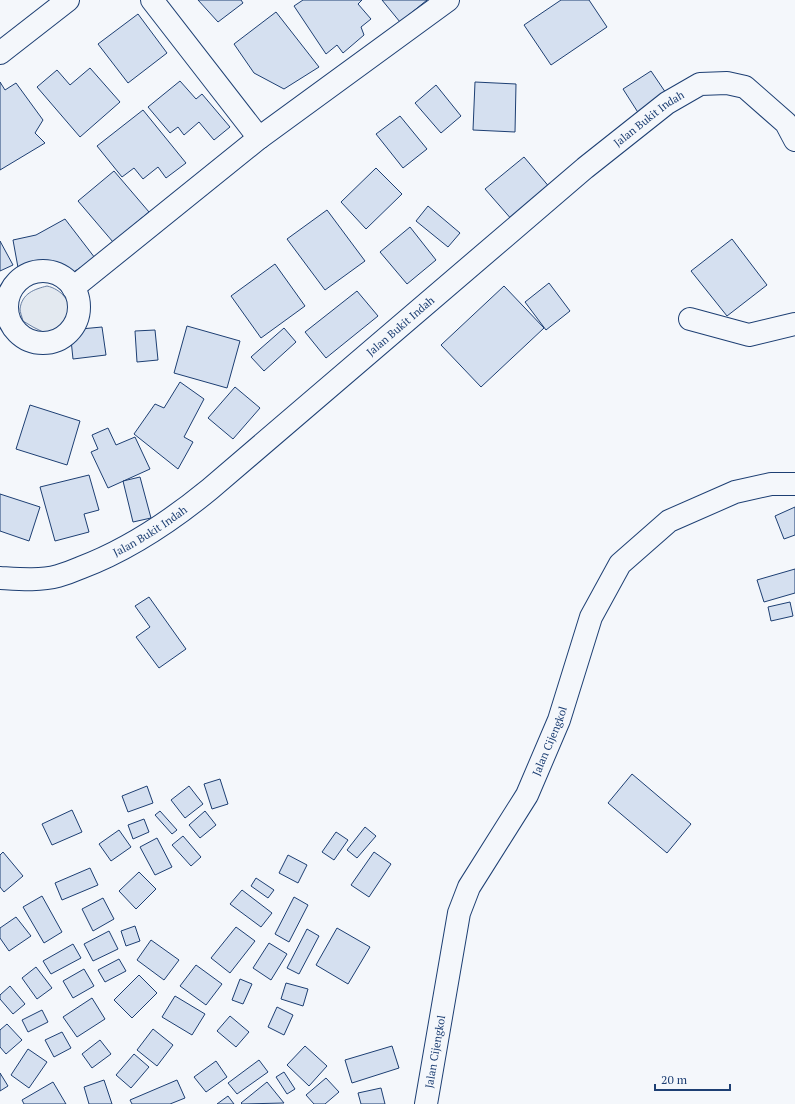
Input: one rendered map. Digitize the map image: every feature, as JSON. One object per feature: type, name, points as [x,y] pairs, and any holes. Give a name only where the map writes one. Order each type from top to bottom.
[{"type":"street","points":[[0,53],[68,0]]},
{"type":"street","points":[[152,0],[259,138]]},
{"type":"street","points":[[73,288],[259,138],[448,0]]},
{"type":"street","name":"Jalan Bukit Indah","points":[[0,578],[24,580],[57,577],[97,562],[125,547],[182,511],[210,489],[584,168],[667,103],[700,84],[727,83],[745,87],[792,127]]},
{"type":"street","points":[[690,319],[749,335],[795,324]]},
{"type":"street","name":"Jalan Cijengkol","points":[[426,1104],[459,914],[466,894],[527,795],[559,720],[591,617],[620,564],[669,521],[735,492],[771,484],[795,484]]},
{"type":"shaded area","points":[[47,286],[61,293],[65,297],[69,306],[68,317],[57,333],[47,334],[33,327],[23,321],[20,312],[21,304],[26,295],[34,290]]},
{"type":"building","points":[[198,0],[241,0],[243,3],[218,22]]},
{"type":"building","points":[[303,0],[362,0],[358,4],[371,19],[361,27],[364,35],[343,53],[337,45],[326,54],[294,6]]},
{"type":"building","points":[[382,0],[427,0],[400,22]]},
{"type":"building","points":[[561,0],[589,0],[607,27],[551,65],[524,25]]},
{"type":"building","points":[[276,12],[319,67],[284,89],[254,73],[234,44]]},
{"type":"building","points":[[138,14],[167,53],[128,83],[98,44]]},
{"type":"building","points":[[90,68],[120,102],[80,137],[37,87],[57,70],[70,85]]},
{"type":"building","points":[[651,71],[668,96],[639,114],[623,89]]},
{"type":"building","points":[[180,81],[196,99],[202,94],[230,127],[214,140],[199,122],[184,135],[178,127],[170,133],[148,107]]},
{"type":"building","points":[[0,82],[5,90],[16,83],[43,120],[35,133],[45,143],[0,170]]},
{"type":"building","points":[[475,82],[516,84],[515,132],[473,130]]},
{"type":"building","points":[[436,85],[461,116],[441,133],[415,103]]},
{"type":"building","points":[[143,110],[186,163],[166,178],[158,167],[143,179],[134,168],[122,177],[97,146]]},
{"type":"building","points":[[400,116],[427,149],[403,168],[376,134]]},
{"type":"building","points":[[524,157],[551,189],[513,221],[485,189]]},
{"type":"building","points":[[376,168],[402,194],[366,229],[341,202]]},
{"type":"building","points":[[114,171],[149,212],[113,242],[78,201]]},
{"type":"building","points":[[428,206],[460,233],[448,247],[416,221]]},
{"type":"building","points":[[327,210],[365,261],[325,290],[287,239]]},
{"type":"building","points":[[65,219],[95,258],[66,277],[56,265],[19,273],[13,240],[36,235]]},
{"type":"building","points":[[410,227],[436,260],[407,284],[380,252]]},
{"type":"building","points":[[732,239],[767,285],[727,316],[691,271]]},
{"type":"building","points":[[0,241],[13,265],[0,271]]},
{"type":"building","points":[[275,264],[305,306],[261,338],[231,296]]},
{"type":"building","points":[[549,283],[570,311],[546,330],[525,302]]},
{"type":"building","points":[[504,286],[544,328],[481,387],[441,345]]},
{"type":"building","points":[[357,291],[378,316],[326,358],[305,332]]},
{"type":"building","points":[[187,326],[240,341],[227,388],[174,373]]},
{"type":"building","points":[[102,327],[106,355],[73,359],[70,330]]},
{"type":"building","points":[[284,328],[296,342],[264,371],[251,357]]},
{"type":"building","points":[[155,330],[158,360],[137,362],[135,331]]},
{"type":"building","points":[[180,382],[204,399],[184,437],[193,442],[178,469],[134,434],[155,404],[164,408]]},
{"type":"building","points":[[235,387],[260,408],[233,439],[208,418]]},
{"type":"building","points":[[30,405],[80,421],[67,465],[16,449]]},
{"type":"building","points":[[108,428],[116,445],[135,437],[150,469],[108,488],[91,452],[98,449],[92,435]]},
{"type":"building","points":[[89,475],[99,510],[84,514],[89,532],[55,541],[40,487]]},
{"type":"building","points":[[140,477],[151,518],[133,522],[123,481]]},
{"type":"building","points":[[0,494],[40,507],[29,541],[0,531]]},
{"type":"building","points":[[795,507],[795,535],[784,539],[775,516]]},
{"type":"building","points":[[795,569],[795,593],[764,602],[757,580]]},
{"type":"building","points":[[149,597],[186,649],[159,668],[136,637],[150,627],[135,606]]},
{"type":"building","points":[[790,602],[793,616],[771,621],[768,607]]},
{"type":"building","points":[[632,774],[691,824],[667,853],[608,803]]},
{"type":"building","points":[[220,779],[228,804],[212,809],[204,784]]},
{"type":"building","points":[[147,786],[153,803],[128,812],[122,796]]},
{"type":"building","points":[[189,786],[203,804],[185,818],[171,800]]},
{"type":"building","points":[[72,810],[82,832],[52,845],[42,824]]},
{"type":"building","points":[[160,811],[177,830],[172,834],[155,815]]},
{"type":"building","points":[[205,811],[216,825],[200,838],[189,825]]},
{"type":"building","points":[[144,819],[149,832],[133,839],[128,825]]},
{"type":"building","points":[[365,827],[376,836],[357,858],[347,850]]},
{"type":"building","points":[[119,830],[131,847],[111,861],[99,844]]},
{"type":"building","points":[[336,832],[348,840],[334,860],[322,852]]},
{"type":"building","points":[[183,836],[201,857],[191,866],[172,845]]},
{"type":"building","points":[[157,838],[172,867],[155,875],[140,847]]},
{"type":"building","points":[[3,852],[23,876],[4,892],[0,887],[0,855]]},
{"type":"building","points":[[374,852],[391,864],[369,897],[351,885]]},
{"type":"building","points":[[288,855],[307,865],[298,883],[279,873]]},
{"type":"building","points":[[90,868],[98,885],[62,900],[55,883]]},
{"type":"building","points":[[139,872],[156,889],[136,909],[119,891]]},
{"type":"building","points":[[256,878],[274,890],[268,898],[251,886]]},
{"type":"building","points":[[242,890],[272,913],[261,927],[230,904]]},
{"type":"building","points":[[42,896],[62,932],[44,943],[23,907]]},
{"type":"building","points":[[294,897],[308,905],[289,942],[275,934]]},
{"type":"building","points":[[103,898],[114,919],[93,931],[82,909]]},
{"type":"building","points":[[16,917],[31,936],[9,951],[0,938],[0,928]]},
{"type":"building","points":[[135,926],[140,941],[126,946],[121,931]]},
{"type":"building","points":[[236,927],[255,941],[230,973],[211,958]]},
{"type":"building","points":[[337,928],[370,947],[348,984],[316,965]]},
{"type":"building","points":[[307,929],[319,936],[299,974],[287,968]]},
{"type":"building","points":[[109,931],[118,949],[93,961],[84,944]]},
{"type":"building","points":[[151,940],[179,960],[164,980],[137,960]]},
{"type":"building","points":[[269,943],[287,954],[271,980],[253,968]]},
{"type":"building","points":[[73,944],[81,958],[51,974],[43,961]]},
{"type":"building","points":[[119,959],[126,971],[105,982],[98,970]]},
{"type":"building","points":[[196,965],[222,984],[206,1005],[180,986]]},
{"type":"building","points":[[36,967],[52,988],[37,999],[22,978]]},
{"type":"building","points":[[84,969],[94,986],[73,998],[63,981]]},
{"type":"building","points":[[139,975],[157,993],[132,1018],[114,1000]]},
{"type":"building","points":[[240,979],[252,984],[243,1004],[232,1000]]},
{"type":"building","points":[[286,983],[308,989],[303,1006],[281,999]]},
{"type":"building","points":[[10,986],[25,1004],[13,1014],[0,999],[0,995]]},
{"type":"building","points":[[175,996],[205,1014],[192,1035],[162,1017]]},
{"type":"building","points":[[92,998],[105,1019],[77,1037],[63,1017]]},
{"type":"building","points":[[277,1007],[293,1015],[284,1035],[268,1027]]},
{"type":"building","points":[[42,1010],[48,1022],[28,1032],[22,1020]]},
{"type":"building","points":[[230,1016],[249,1032],[236,1047],[217,1031]]},
{"type":"building","points":[[7,1024],[22,1040],[6,1054],[0,1047],[0,1030]]},
{"type":"building","points":[[153,1029],[173,1045],[157,1066],[137,1050]]},
{"type":"building","points":[[62,1032],[71,1048],[54,1057],[45,1040]]},
{"type":"building","points":[[100,1040],[111,1054],[92,1068],[82,1054]]},
{"type":"building","points":[[305,1046],[327,1066],[309,1086],[287,1065]]},
{"type":"building","points":[[392,1046],[399,1068],[352,1083],[345,1060]]},
{"type":"building","points":[[28,1049],[47,1062],[29,1088],[11,1075]]},
{"type":"building","points":[[134,1054],[149,1067],[131,1088],[116,1075]]},
{"type":"building","points":[[259,1060],[268,1072],[237,1094],[228,1083]]},
{"type":"building","points":[[216,1061],[227,1077],[206,1092],[194,1077]]},
{"type":"building","points":[[284,1072],[295,1089],[287,1094],[276,1077]]},
{"type":"building","points":[[0,1073],[8,1086],[0,1091]]},
{"type":"building","points":[[326,1078],[339,1092],[325,1104],[314,1104],[306,1095]]},
{"type":"building","points":[[104,1080],[112,1104],[89,1104],[84,1087]]},
{"type":"building","points":[[177,1080],[185,1098],[170,1104],[132,1104],[130,1100]]},
{"type":"building","points":[[53,1082],[66,1104],[24,1104],[22,1100]]},
{"type":"building","points":[[267,1082],[284,1103],[241,1103]]},
{"type":"building","points":[[381,1088],[385,1104],[361,1104],[358,1093]]},
{"type":"building","points":[[228,1096],[234,1104],[217,1104]]}]
